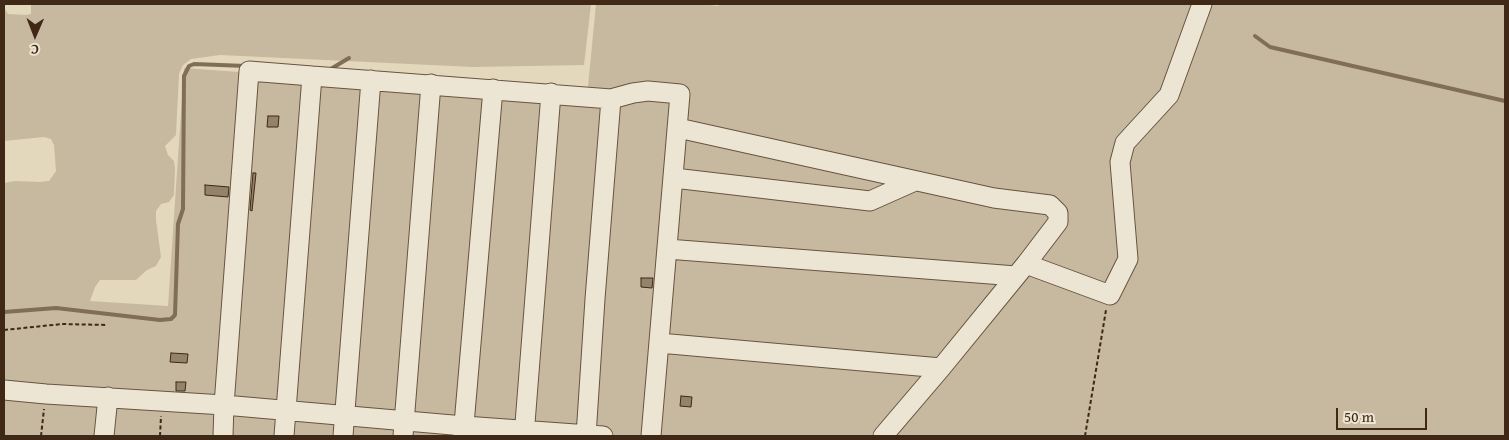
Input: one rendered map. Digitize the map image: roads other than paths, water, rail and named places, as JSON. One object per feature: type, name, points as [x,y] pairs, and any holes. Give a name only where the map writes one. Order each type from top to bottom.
[{"type":"lane","points":[[667,249],[1021,270],[1110,295],[1128,259],[1120,162],[1125,143],[1169,95],[1202,4]]},
{"type":"lane","points":[[223,436],[249,71],[612,99],[632,93],[648,91],[680,94],[651,436]]},
{"type":"lane","points":[[284,436],[312,76]]},
{"type":"lane","points":[[343,436],[371,80]]},
{"type":"lane","points":[[404,429],[431,84]]},
{"type":"lane","points":[[463,431],[493,89]]},
{"type":"lane","points":[[524,433],[551,93]]},
{"type":"lane","points":[[4,390],[162,400],[344,416],[404,429],[591,436],[595,298],[612,99]]},
{"type":"lane","points":[[678,128],[994,198],[1050,205],[1058,213],[1058,222],[1021,270],[883,436]]},
{"type":"lane","points":[[674,178],[870,201],[915,181]]},
{"type":"lane","points":[[659,343],[941,368]]},
{"type":"lane","points":[[104,436],[108,398]]},
{"type":"waterway","points":[[1255,36],[1270,47],[1505,101]]},
{"type":"waterway","points":[[329,70],[349,58]]},
{"type":"waterway","points":[[4,312],[56,308],[160,320],[171,319],[175,315],[178,224],[183,209],[184,76],[189,66],[194,64],[246,66]]}]
